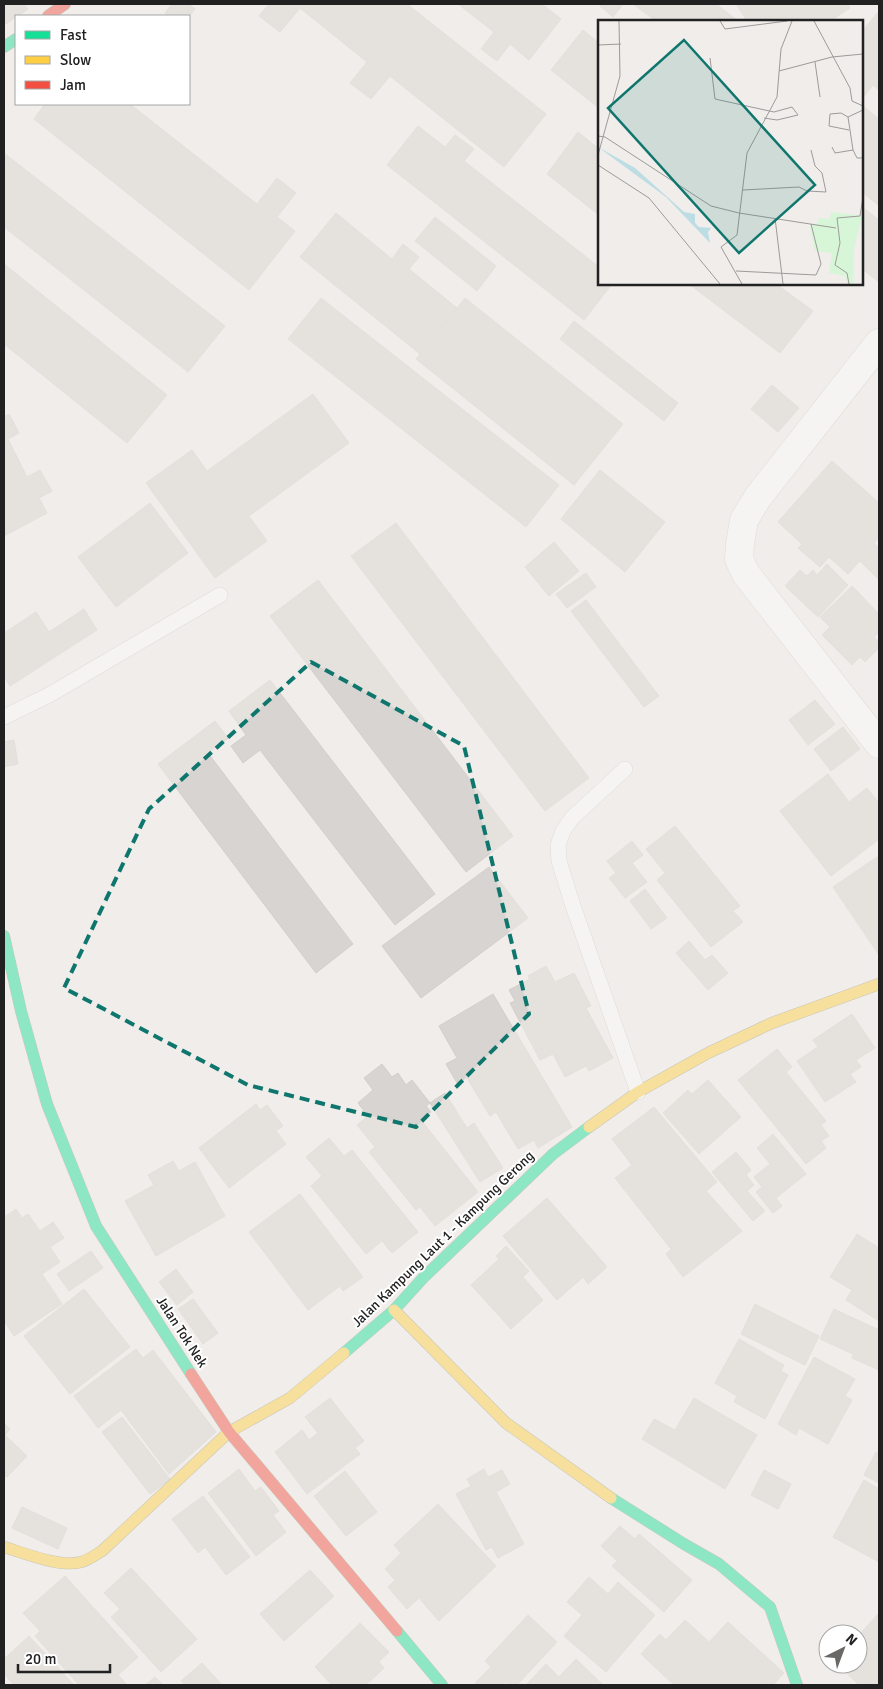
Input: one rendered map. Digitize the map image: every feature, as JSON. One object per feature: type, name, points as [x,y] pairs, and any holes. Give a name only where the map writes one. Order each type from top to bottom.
[{"type":"street","points":[[49,15],[65,4]]},
{"type":"street","points":[[4,47],[15,39]]},
{"type":"street","points":[[879,343],[758,497],[744,520],[739,559],[746,574],[879,744]]},
{"type":"street","name":"Jalan Tok Nek","points":[[4,936],[21,1011],[47,1104],[96,1226],[229,1432],[432,1681]]},
{"type":"street","name":"Jalan Kampung Laut 1 - Kampung Gerong","points":[[4,1547],[26,1554],[66,1562],[78,1563],[89,1560],[102,1551],[229,1432],[290,1398],[394,1310],[423,1278],[553,1154],[638,1092],[708,1053],[772,1023],[879,984]]},
{"type":"street","points":[[394,1310],[506,1423],[617,1502],[719,1564],[770,1607],[797,1685]]},
{"type":"lane","points":[[4,717],[49,695],[220,595]]},
{"type":"lane","points":[[625,769],[572,818],[562,831],[558,845],[560,862],[572,903],[638,1092]]},
{"type":"highlighted area","points":[[311,662],[464,746],[529,1014],[416,1127],[248,1085],[64,988],[149,809]]},
{"type":"building","points":[[4,4],[24,4],[28,9],[19,15],[15,15],[15,18],[4,25]]},
{"type":"building","points":[[172,4],[188,4],[195,9],[190,15],[168,15],[165,13]]},
{"type":"building","points":[[269,4],[407,4],[546,114],[504,167],[390,76],[371,99],[350,83],[367,62],[300,8],[280,32],[259,16]]},
{"type":"building","points":[[458,4],[542,4],[561,19],[529,60],[510,44],[497,61],[481,49],[494,32]]},
{"type":"building","points":[[602,4],[623,4],[613,17],[600,6]]},
{"type":"building","points":[[633,4],[716,4],[737,20],[655,20]]},
{"type":"building","points":[[736,4],[847,4],[850,8],[832,20],[746,20]]},
{"type":"building","points":[[877,13],[879,14],[879,90],[873,85],[863,98],[863,31]]},
{"type":"building","points":[[583,30],[598,42],[598,107],[551,70]]},
{"type":"building","points":[[44,105],[131,105],[257,204],[277,178],[296,193],[277,217],[295,231],[249,290],[34,119]]},
{"type":"building","points":[[863,106],[879,119],[879,206],[863,193]]},
{"type":"building","points":[[418,126],[445,147],[455,135],[474,149],[464,161],[598,266],[598,285],[611,285],[584,320],[387,165]]},
{"type":"building","points":[[578,132],[598,148],[598,214],[547,174]]},
{"type":"building","points":[[4,153],[225,326],[188,372],[4,227]]},
{"type":"building","points":[[863,208],[879,220],[879,282],[863,270]]},
{"type":"building","points":[[336,213],[392,259],[403,244],[419,257],[409,269],[457,308],[420,354],[300,257]]},
{"type":"building","points":[[435,217],[496,266],[477,291],[415,241]]},
{"type":"building","points":[[4,264],[167,395],[127,443],[4,344]]},
{"type":"building","points":[[690,285],[777,285],[813,311],[780,353]]},
{"type":"building","points":[[321,298],[559,485],[526,527],[288,339]]},
{"type":"building","points":[[465,298],[623,424],[574,485],[416,359]]},
{"type":"building","points":[[574,321],[678,403],[664,421],[560,339]]},
{"type":"building","points":[[772,385],[799,408],[778,432],[751,409]]},
{"type":"building","points":[[313,394],[349,443],[249,516],[267,541],[215,578],[146,483],[192,450],[207,471]]},
{"type":"building","points":[[9,414],[19,433],[8,439],[27,477],[40,470],[52,491],[39,498],[47,513],[4,536],[4,417]]},
{"type":"building","points":[[832,461],[879,503],[879,537],[874,543],[879,548],[878,579],[860,561],[848,574],[829,557],[820,567],[798,548],[802,544],[778,522]]},
{"type":"building","points":[[600,470],[665,522],[625,572],[561,519]]},
{"type":"building","points":[[150,503],[188,553],[116,607],[78,557]]},
{"type":"building","points":[[396,523],[589,778],[545,811],[351,556]]},
{"type":"building","points":[[554,542],[579,571],[549,596],[525,567]]},
{"type":"building","points":[[827,564],[848,585],[818,617],[785,586],[800,570],[807,576],[813,570],[817,575]]},
{"type":"building","points":[[586,573],[596,587],[567,608],[556,594]]},
{"type":"building","points":[[318,580],[513,836],[466,872],[270,616]]},
{"type":"building","points":[[852,586],[879,614],[879,632],[874,637],[879,642],[879,648],[865,662],[860,657],[852,665],[822,635],[830,627],[820,617]]},
{"type":"building","points":[[586,600],[659,696],[644,707],[571,611]]},
{"type":"building","points":[[84,609],[97,630],[10,686],[4,676],[4,633],[36,612],[49,632]]},
{"type":"building","points":[[270,680],[435,894],[395,925],[260,750],[243,763],[231,746],[246,735],[229,711]]},
{"type":"building","points":[[815,700],[835,724],[808,745],[789,720]]},
{"type":"building","points":[[215,721],[228,738],[208,753],[353,944],[316,973],[158,764]]},
{"type":"building","points":[[843,727],[860,749],[831,771],[814,749]]},
{"type":"building","points":[[14,740],[18,764],[4,767],[4,742]]},
{"type":"building","points":[[828,774],[849,802],[867,788],[879,803],[879,839],[831,876],[780,811]]},
{"type":"building","points":[[675,826],[740,906],[733,911],[743,922],[711,947],[657,880],[665,873],[646,849]]},
{"type":"building","points":[[632,841],[643,855],[632,863],[647,882],[625,898],[609,878],[616,873],[607,861]]},
{"type":"building","points":[[877,857],[879,860],[879,955],[833,887]]},
{"type":"building","points":[[489,867],[528,918],[421,998],[382,946]]},
{"type":"building","points":[[645,889],[667,918],[651,929],[630,901]]},
{"type":"building","points":[[689,941],[705,960],[712,955],[728,973],[708,990],[676,953]]},
{"type":"building","points":[[546,966],[555,982],[574,973],[591,1006],[586,1008],[613,1058],[589,1071],[586,1066],[565,1077],[553,1054],[540,1060],[510,1003],[515,1001],[509,990],[530,979],[528,976]]},
{"type":"building","points":[[493,994],[572,1127],[538,1148],[534,1140],[518,1149],[496,1112],[490,1116],[467,1078],[457,1083],[446,1064],[457,1058],[439,1026]]},
{"type":"building","points":[[852,1014],[875,1048],[856,1060],[861,1067],[850,1074],[856,1082],[825,1102],[797,1061],[818,1047],[813,1040]]},
{"type":"building","points":[[777,1049],[792,1067],[786,1072],[826,1121],[821,1125],[829,1136],[821,1141],[826,1148],[806,1164],[738,1080]]},
{"type":"building","points":[[382,1064],[392,1077],[398,1073],[406,1085],[412,1080],[430,1103],[426,1106],[431,1112],[421,1120],[478,1192],[435,1226],[420,1207],[416,1210],[369,1152],[375,1147],[357,1125],[368,1116],[358,1103],[373,1090],[364,1078]]},
{"type":"building","points":[[708,1080],[741,1117],[699,1154],[663,1113],[688,1090],[692,1094]]},
{"type":"building","points":[[445,1093],[467,1128],[474,1123],[503,1168],[480,1182],[430,1103]]},
{"type":"building","points":[[256,1104],[260,1110],[267,1105],[283,1126],[276,1131],[286,1144],[229,1188],[199,1148]]},
{"type":"building","points":[[654,1107],[717,1182],[706,1191],[742,1231],[683,1277],[666,1254],[671,1249],[615,1178],[632,1165],[612,1139]]},
{"type":"building","points":[[773,1134],[806,1174],[776,1198],[782,1206],[773,1213],[756,1192],[762,1187],[754,1177],[770,1164],[757,1148]]},
{"type":"building","points":[[329,1138],[344,1156],[352,1150],[418,1232],[392,1253],[382,1241],[366,1254],[311,1186],[322,1176],[306,1157]]},
{"type":"building","points":[[736,1152],[751,1170],[746,1175],[754,1185],[747,1191],[765,1211],[753,1221],[712,1172]]},
{"type":"building","points":[[173,1161],[179,1171],[195,1162],[225,1216],[156,1256],[125,1201],[154,1185],[148,1175]]},
{"type":"building","points":[[300,1194],[363,1277],[343,1291],[340,1286],[308,1310],[249,1232]]},
{"type":"building","points":[[547,1198],[607,1267],[588,1284],[583,1277],[557,1300],[503,1236]]},
{"type":"building","points":[[16,1209],[22,1218],[28,1214],[40,1231],[53,1222],[64,1238],[50,1247],[60,1262],[42,1274],[62,1304],[14,1336],[4,1321],[4,1217]]},
{"type":"building","points":[[857,1234],[879,1248],[879,1321],[846,1300],[852,1290],[830,1277]]},
{"type":"building","points":[[506,1246],[529,1271],[523,1277],[543,1300],[511,1329],[471,1285],[499,1259],[496,1256]]},
{"type":"building","points":[[91,1251],[103,1268],[69,1291],[57,1274]]},
{"type":"building","points":[[176,1269],[193,1292],[177,1305],[159,1282]]},
{"type":"building","points":[[84,1289],[130,1347],[70,1394],[24,1336]]},
{"type":"building","points":[[193,1299],[218,1333],[203,1344],[178,1309]]},
{"type":"building","points":[[755,1304],[819,1336],[805,1365],[741,1334]]},
{"type":"building","points":[[834,1309],[879,1330],[879,1370],[852,1358],[853,1354],[820,1339]]},
{"type":"building","points":[[739,1339],[784,1365],[781,1371],[788,1375],[765,1419],[734,1402],[737,1396],[715,1383]]},
{"type":"building","points":[[136,1349],[143,1358],[153,1350],[216,1432],[169,1474],[121,1410],[98,1428],[74,1396]]},
{"type":"building","points":[[814,1357],[855,1379],[845,1396],[852,1400],[828,1444],[799,1428],[796,1435],[778,1424]]},
{"type":"building","points":[[330,1398],[364,1441],[355,1448],[360,1454],[307,1494],[275,1452],[302,1430],[309,1440],[318,1433],[305,1417]]},
{"type":"building","points":[[694,1398],[757,1435],[725,1489],[642,1439],[654,1419],[675,1430]]},
{"type":"building","points":[[122,1417],[170,1479],[150,1494],[102,1432]]},
{"type":"building","points":[[4,1423],[10,1429],[5,1435],[27,1456],[7,1477],[4,1475]]},
{"type":"building","points":[[876,1452],[879,1454],[879,1483],[864,1475]]},
{"type":"building","points":[[239,1469],[255,1491],[261,1487],[279,1511],[273,1515],[286,1532],[256,1556],[208,1493]]},
{"type":"building","points":[[484,1469],[488,1477],[502,1470],[510,1484],[496,1492],[524,1544],[498,1558],[492,1547],[486,1550],[456,1494],[471,1486],[467,1479]]},
{"type":"building","points":[[764,1470],[791,1484],[778,1509],[751,1495]]},
{"type":"building","points":[[345,1471],[377,1512],[346,1536],[314,1496]]},
{"type":"building","points":[[864,1480],[879,1489],[879,1562],[833,1537]]},
{"type":"building","points":[[203,1496],[250,1557],[226,1575],[205,1547],[198,1553],[172,1519]]},
{"type":"building","points":[[438,1504],[496,1566],[439,1621],[419,1598],[407,1609],[388,1587],[395,1580],[385,1569],[401,1553],[394,1545]]},
{"type":"building","points":[[22,1507],[67,1528],[58,1549],[12,1528]]},
{"type":"building","points":[[620,1526],[635,1539],[639,1534],[692,1580],[664,1612],[612,1566],[617,1561],[601,1546]]},
{"type":"building","points":[[131,1568],[197,1639],[161,1672],[111,1617],[120,1609],[104,1593]]},
{"type":"building","points":[[310,1570],[334,1596],[284,1641],[260,1614]]},
{"type":"building","points":[[65,1576],[138,1657],[118,1675],[127,1685],[79,1685],[35,1636],[40,1631],[23,1613]]},
{"type":"building","points":[[589,1577],[608,1594],[618,1582],[655,1615],[606,1672],[564,1636],[582,1615],[567,1602]]},
{"type":"building","points":[[879,1613],[879,1685],[859,1685],[847,1674],[868,1674],[868,1625]]},
{"type":"building","points":[[528,1615],[557,1642],[517,1685],[509,1685],[505,1682],[503,1685],[477,1685],[475,1683],[491,1667],[485,1661]]},
{"type":"building","points":[[685,1620],[709,1642],[728,1622],[784,1673],[773,1685],[674,1685],[641,1654],[660,1634],[666,1640]]},
{"type":"building","points":[[360,1623],[389,1652],[379,1662],[384,1668],[366,1685],[332,1685],[315,1667]]},
{"type":"building","points":[[29,1636],[74,1685],[14,1685],[4,1674],[4,1659]]},
{"type":"building","points":[[576,1659],[603,1685],[526,1685],[546,1664],[559,1677]]},
{"type":"building","points":[[202,1663],[222,1685],[185,1685],[181,1681]]},
{"type":"building","points":[[155,1677],[163,1685],[145,1685]]},
{"type":"traffic: fast","points":[[4,47],[15,40]]},
{"type":"traffic: fast","points":[[4,936],[21,1011],[47,1104],[96,1226],[191,1374]]},
{"type":"traffic: fast","points":[[344,1353],[394,1310],[423,1278],[553,1154],[589,1127]]},
{"type":"traffic: fast","points":[[611,1498],[719,1564],[770,1607],[797,1685]]},
{"type":"traffic: fast","points":[[397,1631],[442,1685]]},
{"type":"traffic: slow","points":[[589,1127],[638,1092],[708,1053],[772,1023],[879,984]]},
{"type":"traffic: slow","points":[[394,1310],[506,1423],[611,1498]]},
{"type":"traffic: slow","points":[[4,1547],[42,1559],[63,1563],[87,1560],[102,1551],[229,1432],[290,1398],[344,1353]]},
{"type":"traffic: jam","points":[[49,15],[65,4]]},
{"type":"traffic: jam","points":[[191,1374],[229,1432],[397,1631]]}]
